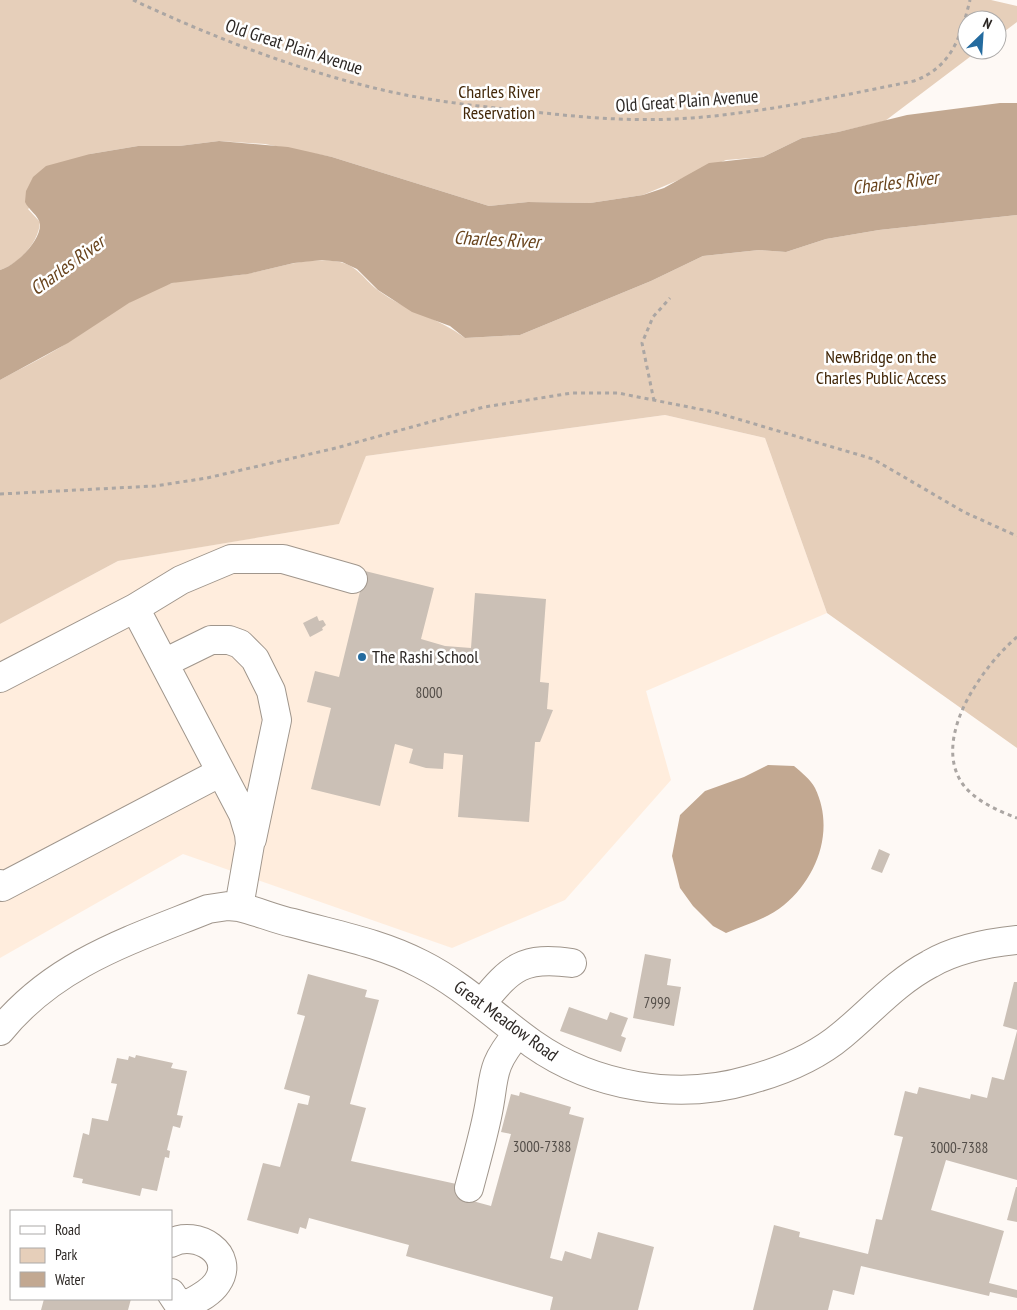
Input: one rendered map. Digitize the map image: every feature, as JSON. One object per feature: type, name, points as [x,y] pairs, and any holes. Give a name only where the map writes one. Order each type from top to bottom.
[{"type":"street","points":[[0,678],[135,608],[181,580],[231,559],[283,559],[353,578]]},
{"type":"street","points":[[135,608],[246,823],[249,834],[248,856]]},
{"type":"street","points":[[164,663],[211,640],[230,640],[240,644],[254,659],[271,690],[277,720],[239,906]]},
{"type":"street","points":[[0,884],[2,887],[221,772]]},
{"type":"street","name":"Great Meadow Road","points":[[1,1027],[46,987],[92,956],[208,909],[239,906],[372,944],[405,956],[454,982],[518,1033],[567,1064],[616,1082],[663,1089],[720,1087],[773,1073],[825,1047],[854,1025],[888,993],[930,963],[983,944],[1017,940]]},
{"type":"street","points":[[482,1003],[504,976],[521,964],[542,960],[572,963]]},
{"type":"street","points":[[469,1188],[487,1117],[493,1073],[501,1054],[518,1033]]},
{"type":"street","points":[[172,1244],[182,1239],[204,1242],[216,1251],[222,1264],[216,1286],[178,1304]]},
{"type":"path","name":"Old Great Plain Avenue","points":[[133,0],[280,61],[388,91],[494,108],[604,120],[650,120],[772,109],[914,81],[930,75],[951,52],[965,21],[970,0]]},
{"type":"path","points":[[654,401],[642,343],[653,317],[670,298]]},
{"type":"path","points":[[0,494],[155,486],[207,478],[336,448],[484,407],[572,393],[618,394],[714,412],[873,459],[955,507],[1017,536]]},
{"type":"path","points":[[1017,636],[1003,648],[974,688],[957,726],[952,744],[952,762],[961,782],[977,798],[1001,812],[1017,818]]},
{"type":"shaded area","name":"The Rashi School","points":[[665,415],[765,438],[827,613],[646,691],[671,780],[565,900],[452,948],[183,854],[0,958],[0,624],[118,561],[338,524],[366,456]]},
{"type":"green space","name":"Charles River Reservation","points":[[0,0],[991,0],[1017,6],[1017,22],[1007,30],[1007,10],[957,10],[957,60],[966,60],[885,121],[802,138],[763,157],[726,160],[643,195],[590,203],[528,202],[489,206],[332,157],[265,144],[219,141],[179,146],[138,146],[90,154],[28,209],[40,222],[36,237],[21,257],[0,270]]},
{"type":"green space","name":"NewBridge on the Charles Public Access","points":[[1017,215],[1017,748],[827,613],[765,438],[665,415],[366,456],[339,524],[118,561],[0,624],[0,380],[53,352],[119,309],[158,288],[191,279],[241,275],[306,261],[340,262],[352,267],[389,298],[444,325],[465,338],[520,335],[651,281],[703,256],[759,250],[786,252],[826,239],[879,230]]},
{"type":"water","name":"Charles River","points":[[1000,103],[1017,103],[1017,215],[879,230],[826,239],[786,252],[759,250],[703,256],[651,281],[520,335],[465,338],[450,326],[412,312],[378,290],[357,269],[342,262],[322,260],[294,263],[248,274],[172,283],[129,303],[68,343],[0,380],[0,270],[13,264],[20,258],[36,238],[40,224],[38,218],[25,202],[26,191],[33,177],[46,166],[90,154],[138,146],[179,146],[219,141],[288,147],[332,157],[489,206],[528,202],[590,203],[643,195],[664,188],[709,163],[763,157],[802,138],[838,132],[907,115]]},
{"type":"water","points":[[768,765],[794,766],[806,776],[815,788],[821,804],[823,820],[823,836],[820,851],[806,881],[784,905],[764,917],[726,933],[713,926],[693,906],[680,888],[672,856],[680,815],[705,791],[744,777]]},
{"type":"building","points":[[365,571],[434,588],[421,639],[445,646],[471,648],[475,593],[546,599],[540,682],[549,683],[547,709],[553,710],[540,742],[535,742],[529,822],[458,817],[463,755],[444,753],[443,769],[426,768],[409,763],[413,749],[395,744],[380,806],[311,789],[331,708],[307,702],[315,671],[339,677]]},
{"type":"building","points":[[317,616],[319,621],[323,620],[326,625],[322,628],[323,630],[310,637],[303,623]]},
{"type":"building","points":[[879,849],[890,854],[882,873],[871,869]]},
{"type":"building","points":[[645,954],[671,959],[667,985],[681,987],[674,1026],[633,1018]]},
{"type":"building","points":[[308,974],[367,990],[365,997],[379,1000],[350,1104],[366,1108],[351,1161],[461,1185],[458,1197],[491,1206],[511,1134],[501,1132],[511,1094],[519,1096],[520,1092],[571,1107],[569,1114],[584,1118],[550,1258],[562,1261],[565,1251],[591,1259],[598,1232],[654,1247],[638,1310],[550,1310],[553,1297],[406,1256],[409,1245],[309,1218],[306,1229],[300,1227],[298,1234],[247,1220],[263,1163],[280,1167],[298,1103],[308,1105],[310,1096],[284,1089],[305,1016],[297,1014]]},
{"type":"building","points":[[1014,982],[1017,982],[1017,1030],[1003,1026]]},
{"type":"building","points":[[569,1007],[607,1020],[610,1012],[628,1018],[621,1036],[626,1038],[621,1052],[560,1031]]},
{"type":"building","points":[[1017,1031],[1017,1180],[946,1160],[931,1210],[1004,1231],[989,1283],[1017,1290],[1017,1298],[990,1292],[989,1296],[861,1266],[854,1295],[833,1290],[828,1310],[753,1310],[774,1225],[800,1232],[799,1237],[868,1254],[876,1219],[882,1220],[903,1137],[894,1135],[905,1091],[917,1094],[919,1087],[970,1099],[971,1094],[987,1098],[992,1077],[1004,1080]]},
{"type":"building","points":[[136,1055],[173,1063],[171,1068],[187,1071],[177,1115],[183,1116],[180,1128],[173,1126],[167,1150],[170,1151],[169,1158],[165,1157],[157,1191],[142,1188],[140,1196],[82,1183],[83,1179],[73,1177],[83,1133],[89,1135],[92,1118],[108,1121],[117,1084],[111,1083],[117,1058],[128,1060],[129,1056],[135,1058]]},
{"type":"building","points":[[1017,1187],[1017,1222],[1007,1220]]},
{"type":"building","points":[[44,1300],[131,1300],[128,1310],[41,1310]]},
{"type":"place","name":"The Rashi School","points":[[362,657]]}]
